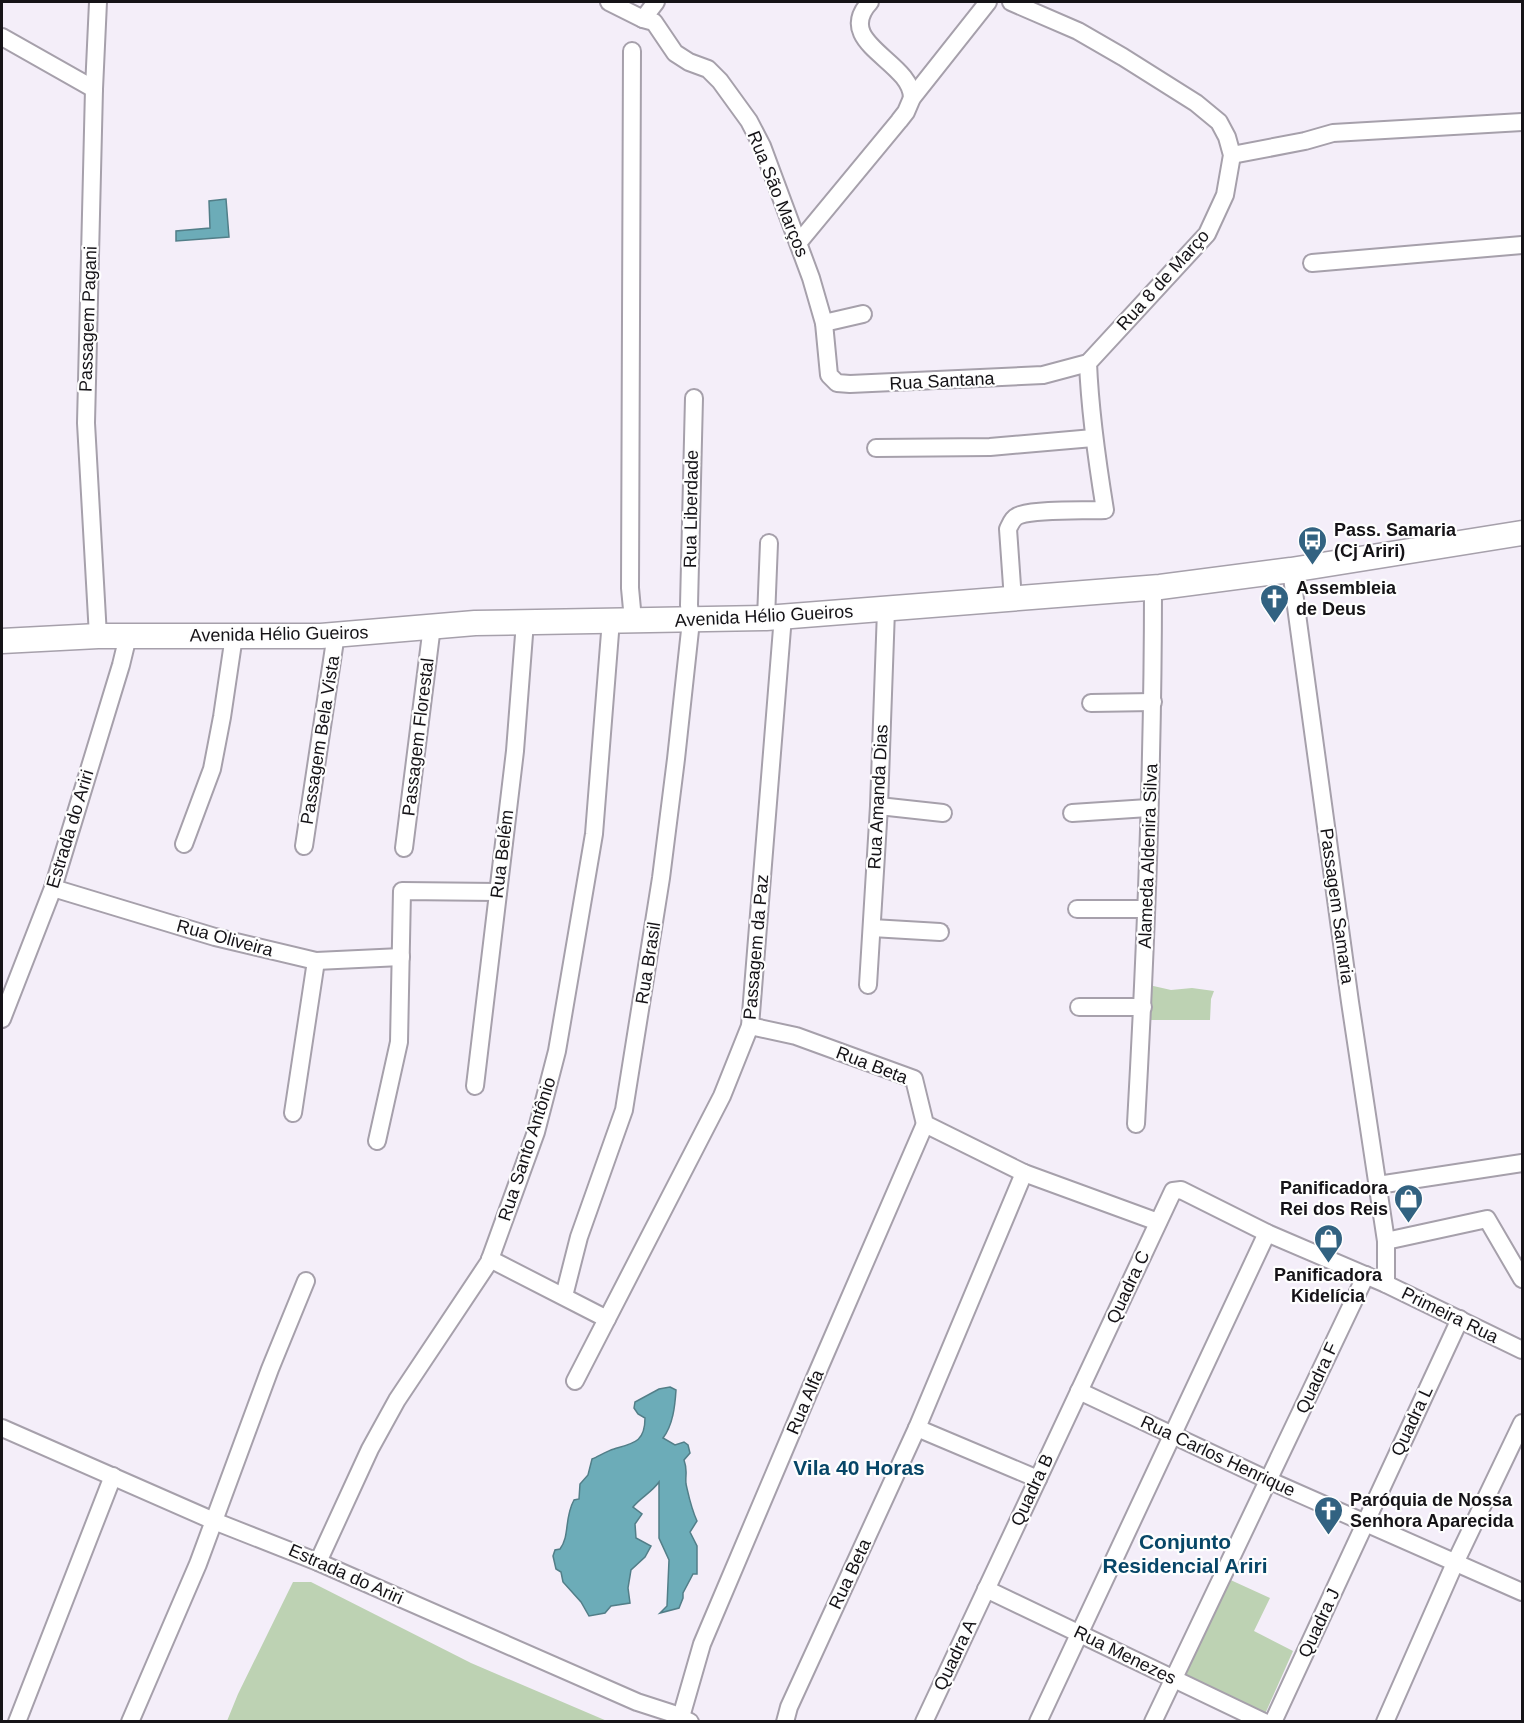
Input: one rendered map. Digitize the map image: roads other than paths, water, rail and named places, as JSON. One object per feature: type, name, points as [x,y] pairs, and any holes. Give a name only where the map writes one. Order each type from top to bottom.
[{"type":"main road","name":"Avenida Hélio Gueiros","points":[[2,641],[98,636],[321,636],[475,623],[691,621],[774,617],[1153,588],[1291,570],[1522,533]]},
{"type":"street","name":"Passagem Pagani","points":[[98,636],[86,423],[94,90],[99,2]]},
{"type":"street","points":[[609,2],[643,19],[656,2]]},
{"type":"street","points":[[870,2],[864,7],[860,20],[863,36],[871,48],[906,80],[912,91],[912,98]]},
{"type":"street","points":[[799,242],[899,121],[912,98],[988,2]]},
{"type":"street","points":[[1011,2],[1077,31],[1196,103],[1219,122],[1227,136],[1232,155],[1305,141],[1333,133],[1522,122]]},
{"type":"street","name":"Rua São Marços","points":[[643,19],[654,22],[675,53],[708,69],[720,81],[735,100],[762,146],[799,242],[824,323],[825,343]]},
{"type":"street","points":[[2,37],[94,90]]},
{"type":"street","name":"Rua Santo Antônio","points":[[318,1562],[370,1449],[397,1400],[490,1259],[536,1132],[557,1051],[594,834],[622,620],[630,577],[632,51]]},
{"type":"street","name":"Rua 8 de Março","points":[[1088,363],[1207,234],[1225,195],[1232,155]]},
{"type":"street","points":[[1312,263],[1522,245]]},
{"type":"street","points":[[824,323],[863,314]]},
{"type":"street","name":"Rua Santana","points":[[825,343],[829,375],[837,383],[1043,375],[1088,363]]},
{"type":"street","points":[[1013,600],[1008,529],[1013,519],[1019,515],[1105,510],[1093,438],[1088,363]]},
{"type":"street","name":"Rua Liberdade","points":[[691,621],[689,605],[694,398]]},
{"type":"street","points":[[876,447],[990,447],[1093,438]]},
{"type":"street","name":"Passagem da Paz","points":[[575,1381],[722,1096],[750,1026],[774,617],[769,543]]},
{"type":"street","name":"Passagem Samaria","points":[[1291,570],[1350,1002],[1386,1241],[1386,1284]]},
{"type":"street","name":"Alameda Aldenira Silva","points":[[1136,1124],[1143,1007],[1153,702],[1153,588]]},
{"type":"street","name":"Rua Amanda Dias","points":[[868,985],[879,806],[886,609]]},
{"type":"street","name":"Rua Brasil","points":[[564,1296],[579,1237],[624,1110],[661,879],[691,621]]},
{"type":"street","name":"Rua Belém","points":[[475,1086],[515,751],[525,622]]},
{"type":"street","name":"Passagem Florestal","points":[[404,848],[432,626]]},
{"type":"street","name":"Passagem Bela Vista","points":[[304,846],[336,634]]},
{"type":"street","name":"Estrada do Ariri","points":[[2,1019],[53,888],[128,636]]},
{"type":"street","points":[[184,844],[212,769],[234,636]]},
{"type":"street","points":[[1091,703],[1153,702]]},
{"type":"street","points":[[879,806],[943,813]]},
{"type":"street","points":[[1071,813],[1148,808]]},
{"type":"street","name":"Rua Oliveira","points":[[53,888],[215,937],[315,961],[401,957]]},
{"type":"street","points":[[377,1141],[399,1042],[402,891],[498,891]]},
{"type":"street","points":[[1077,909],[1146,909]]},
{"type":"street","points":[[872,928],[940,932]]},
{"type":"street","points":[[293,1113],[315,961]]},
{"type":"street","points":[[1079,1007],[1143,1007]]},
{"type":"street","name":"Rua Beta","points":[[750,1026],[796,1036],[914,1078],[925,1124]]},
{"type":"street","points":[[925,1124],[1024,1173],[1158,1222]]},
{"type":"street","name":"Rua Alfa","points":[[685,1719],[702,1644],[925,1124]]},
{"type":"street","points":[[1378,1185],[1522,1164]]},
{"type":"street","name":"Rua Beta","points":[[785,1722],[789,1707],[917,1428],[1024,1173]]},
{"type":"street","name":"Quadra C","points":[[1079,1391],[1173,1191],[1181,1190]]},
{"type":"street","name":"Primeira Rua","points":[[1181,1190],[1267,1233],[1386,1284],[1522,1350]]},
{"type":"street","points":[[1386,1241],[1486,1219],[1522,1279]]},
{"type":"street","points":[[1038,1722],[1267,1233]]},
{"type":"street","points":[[490,1259],[607,1319]]},
{"type":"street","name":"Quadra F","points":[[1153,1722],[1366,1275]]},
{"type":"street","points":[[130,1722],[198,1564],[306,1281]]},
{"type":"street","name":"Quadra L","points":[[1365,1523],[1460,1319]]},
{"type":"street","name":"Rua Carlos Henrique","points":[[1079,1391],[1268,1480],[1522,1592]]},
{"type":"street","name":"Quadra B","points":[[986,1589],[1079,1391]]},
{"type":"street","points":[[1385,1722],[1455,1563],[1522,1424]]},
{"type":"street","name":"Estrada do Ariri","points":[[2,1428],[214,1521],[318,1562],[637,1702],[685,1719]]},
{"type":"street","points":[[917,1428],[1038,1479]]},
{"type":"street","points":[[17,1722],[113,1476]]},
{"type":"street","name":"Quadra J","points":[[1273,1722],[1365,1523]]},
{"type":"street","name":"Rua Menezes","points":[[986,1589],[1264,1722]]},
{"type":"street","name":"Quadra A","points":[[924,1722],[986,1589]]},
{"type":"water","points":[[226,199],[229,237],[176,241],[176,231],[210,228],[209,201]]},
{"type":"water","points":[[670,1387],[676,1390],[674,1409],[663,1438],[675,1445],[684,1442],[688,1445],[690,1453],[684,1460],[686,1484],[697,1521],[690,1532],[697,1546],[697,1574],[693,1574],[683,1593],[679,1608],[660,1613],[667,1606],[669,1560],[659,1538],[659,1482],[633,1507],[642,1514],[635,1524],[636,1538],[651,1546],[645,1557],[631,1570],[628,1588],[630,1603],[611,1606],[605,1613],[589,1616],[581,1602],[563,1582],[561,1572],[556,1569],[553,1556],[555,1550],[560,1549],[563,1544],[571,1507],[574,1500],[579,1499],[580,1484],[588,1475],[592,1459],[637,1440],[643,1432],[645,1418],[634,1408],[635,1402],[659,1389]]},
{"type":"place","name":"Pass. Samaria (Cj Ariri)","points":[[1313,566]]},
{"type":"place","name":"Assembleia de Deus","points":[[1275,624]]},
{"type":"place","name":"Panificadora Rei dos Reis","points":[[1409,1224]]},
{"type":"place","name":"Panificadora Kidelícia","points":[[1328,1264]]},
{"type":"place","name":"Paróquia de Nossa Senhora Aparecida","points":[[1329,1536]]},
{"type":"district","name":"Vila 40 Horas","points":[[859,1468]]},
{"type":"district","name":"Conjunto Residencial Ariri","points":[[1185,1554]]}]
